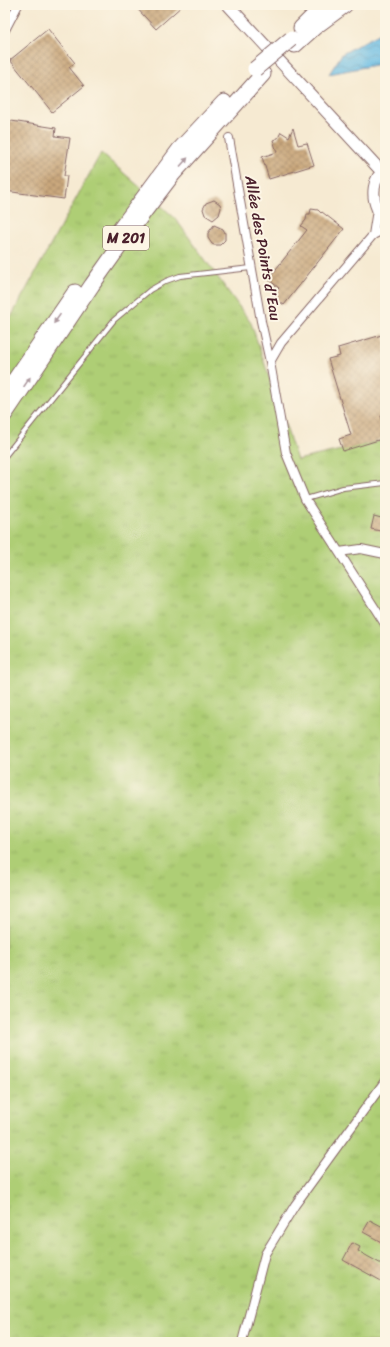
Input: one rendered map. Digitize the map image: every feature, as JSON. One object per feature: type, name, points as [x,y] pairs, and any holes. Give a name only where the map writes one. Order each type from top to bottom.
[{"type":"highway","points":[[293,42],[324,5]]},
{"type":"highway","name":"M 201","points":[[5,394],[125,220],[179,150],[259,72],[336,5]]},
{"type":"highway","name":"M 201","points":[[293,42],[345,5]]},
{"type":"highway","points":[[315,27],[353,5]]},
{"type":"highway","name":"M 201","points":[[5,414],[92,285],[144,212],[173,174],[259,72]]},
{"type":"main road","points":[[228,5],[384,172],[377,179],[374,189],[374,199],[377,210],[385,218]]},
{"type":"street","points":[[5,30],[18,5]]},
{"type":"street","name":"Allée des Points d'Eau","points":[[229,138],[286,454],[305,500],[385,624]]},
{"type":"street","points":[[373,235],[377,210]]},
{"type":"street","points":[[270,362],[281,343],[373,235],[385,229]]},
{"type":"street","points":[[339,552],[361,549],[385,554]]},
{"type":"street","points":[[242,1342],[265,1254],[295,1205],[385,1081]]},
{"type":"lane","points":[[5,456],[114,320],[150,290],[166,281],[180,276],[252,268]]},
{"type":"lane","points":[[305,500],[343,488],[385,483]]},
{"type":"green space","points":[[101,153],[175,218],[251,323],[297,460],[385,440],[385,1342],[5,1342],[5,328]]},
{"type":"water","points":[[385,30],[385,63],[329,74],[342,54]]},
{"type":"building","points":[[134,5],[183,5],[156,29]]},
{"type":"building","points":[[48,29],[75,63],[69,67],[84,86],[52,112],[10,60]]},
{"type":"building","points":[[5,120],[56,128],[55,136],[70,138],[64,176],[67,176],[64,199],[5,191]]},
{"type":"building","points":[[293,128],[298,145],[307,143],[314,165],[269,179],[262,157],[277,152],[273,140],[278,138],[281,132],[289,137]]},
{"type":"building","points":[[214,200],[220,204],[221,208],[219,215],[213,220],[205,215],[203,209],[206,203]]},
{"type":"building","points":[[311,209],[318,210],[321,213],[322,212],[344,229],[284,305],[272,296],[279,288],[268,279],[307,230],[301,226],[306,220],[307,214],[310,214]]},
{"type":"building","points":[[214,225],[223,229],[225,233],[225,240],[220,245],[212,244],[208,238],[208,233]]},
{"type":"building","points":[[385,334],[385,414],[381,416],[385,428],[385,438],[343,451],[339,439],[351,435],[328,359],[340,356],[338,348]]},
{"type":"building","points":[[374,516],[385,519],[385,532],[371,529]]},
{"type":"building","points":[[370,1220],[385,1228],[385,1244],[363,1232]]},
{"type":"building","points":[[352,1243],[360,1247],[358,1251],[385,1266],[385,1283],[343,1260]]}]
